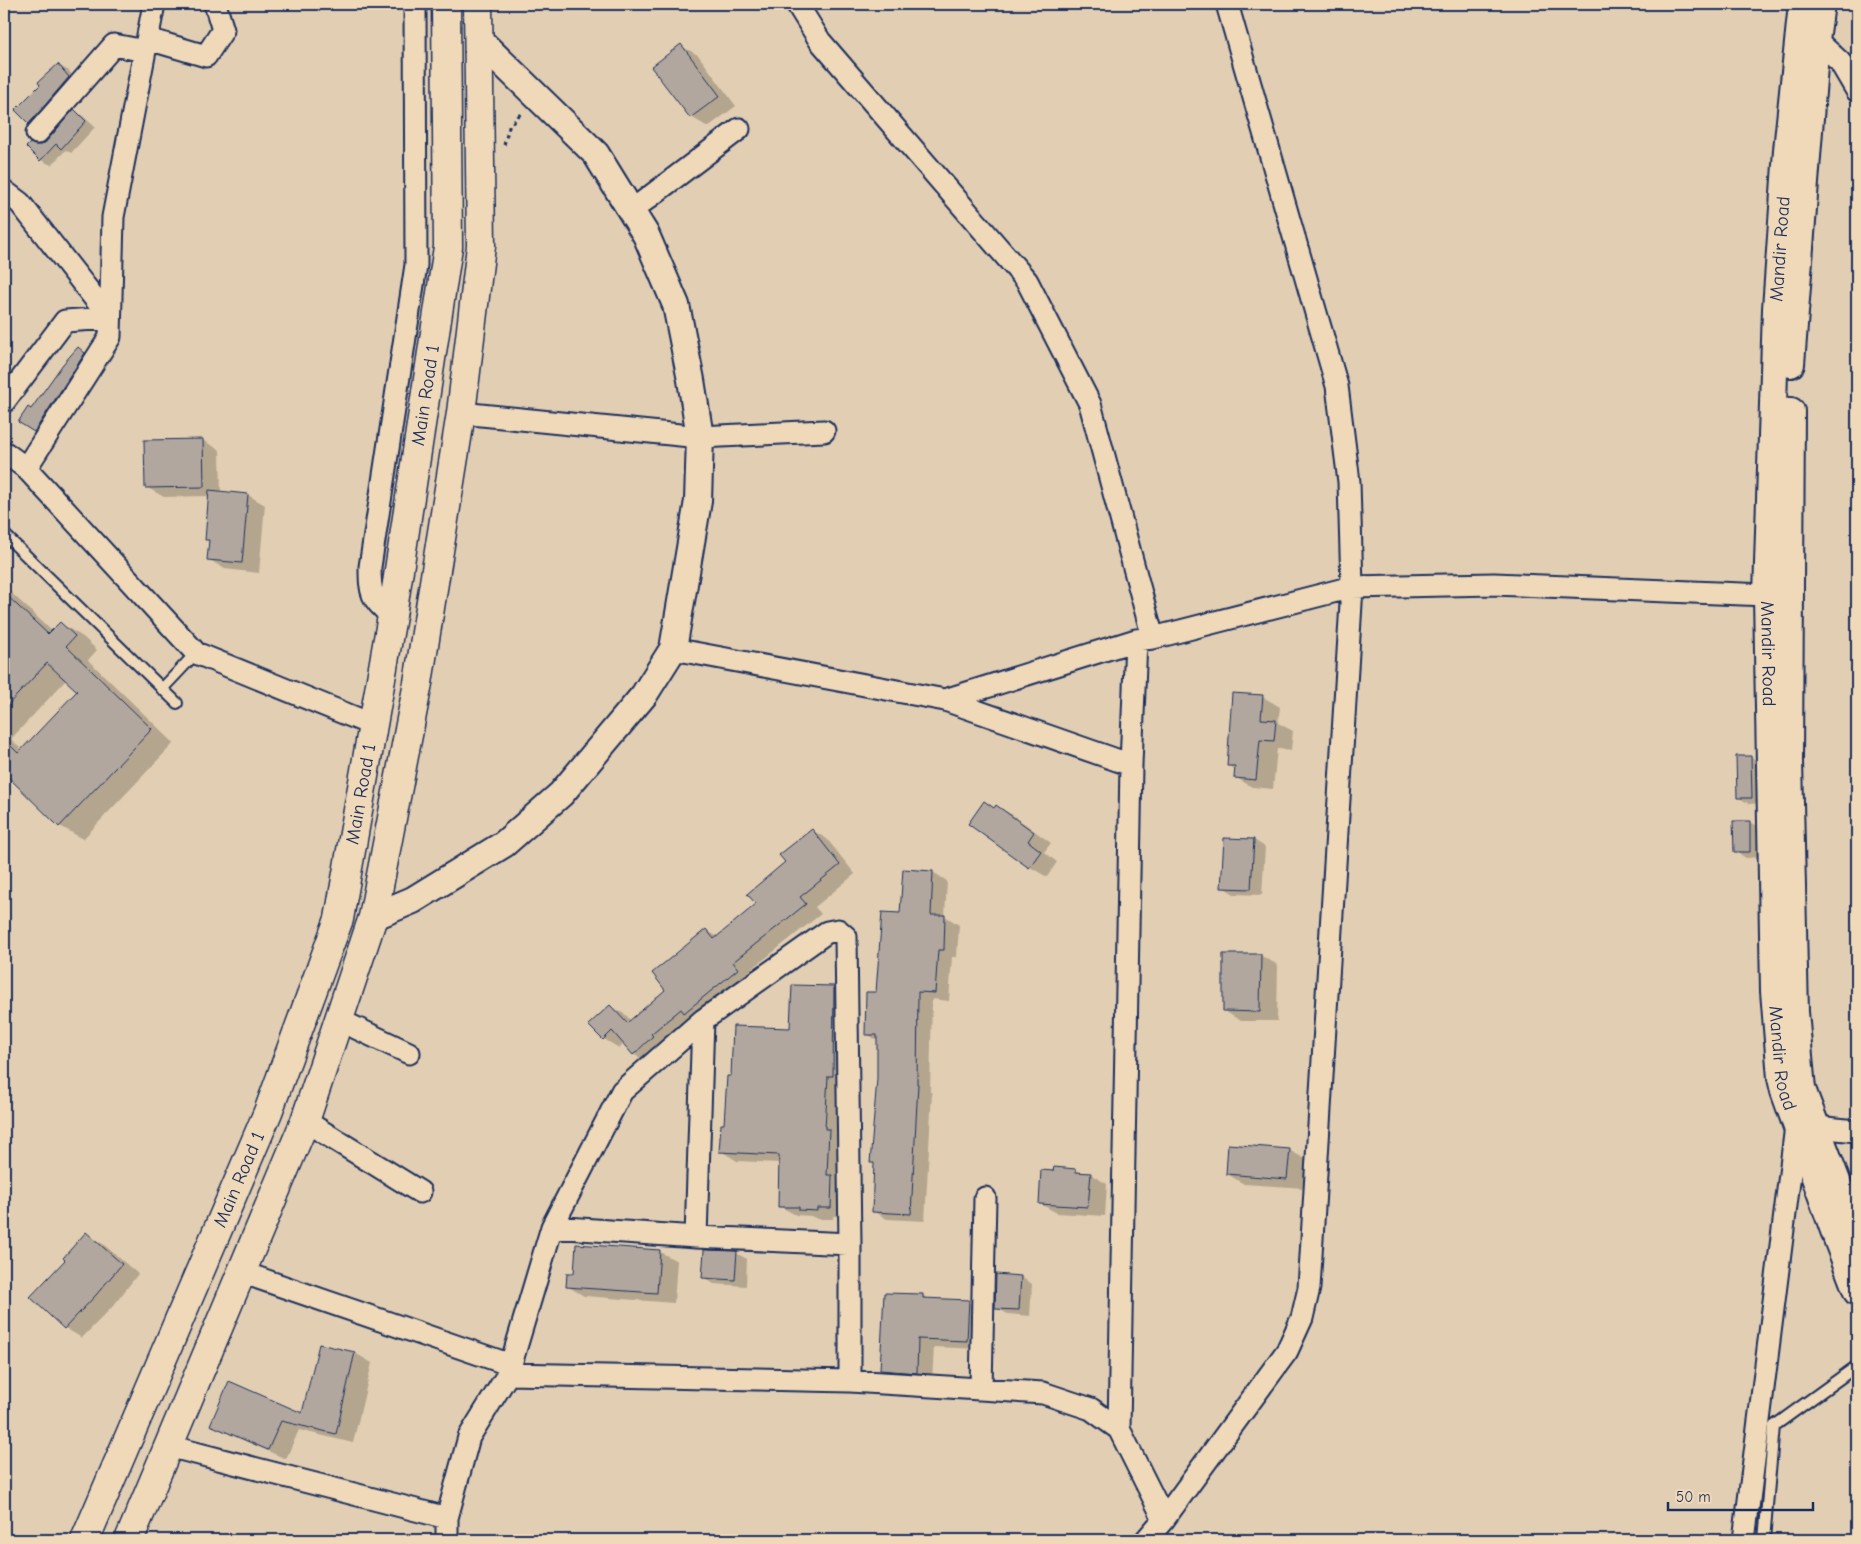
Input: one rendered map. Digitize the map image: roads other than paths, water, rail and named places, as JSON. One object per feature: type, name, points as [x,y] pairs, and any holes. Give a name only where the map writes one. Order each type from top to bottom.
[{"type":"main road","name":"Main Road 1","points":[[85,1540],[268,1112],[339,919],[392,616],[448,246],[446,4]]},
{"type":"main road","name":"Main Road 1","points":[[128,1540],[305,1121],[373,917],[418,683],[461,413],[481,246],[478,4]]},
{"type":"street","points":[[26,468],[110,337],[113,217],[154,4]]},
{"type":"street","points":[[37,133],[114,45],[146,45],[206,56],[223,30],[215,4]]},
{"type":"street","points":[[392,616],[379,606],[370,590],[370,567],[416,265],[415,4]]},
{"type":"street","points":[[797,4],[820,41],[1027,281],[1090,404],[1145,639],[1131,765],[1119,1429]]},
{"type":"street","points":[[1146,1540],[1287,1351],[1302,1318],[1309,1288],[1352,587],[1349,482],[1337,386],[1227,4]]},
{"type":"street","name":"Mandir Road","points":[[1802,4],[1787,150],[1776,308],[1767,595],[1774,991],[1781,1078],[1857,1234]]},
{"type":"street","name":"Mandir Road","points":[[1821,4],[1816,40],[1791,370],[1790,771],[1795,1012],[1806,1126],[1837,1239],[1857,1292]]},
{"type":"street","points":[[373,917],[413,900],[504,844],[561,794],[644,696],[673,649],[698,501],[700,437],[691,380],[676,305],[646,234],[596,154],[478,39]]},
{"type":"street","points":[[1816,40],[1840,62],[1857,91]]},
{"type":"street","points":[[631,211],[739,129]]},
{"type":"street","points":[[4,191],[20,203],[110,318]]},
{"type":"street","points":[[4,402],[65,321],[110,318]]},
{"type":"street","points":[[461,413],[700,437],[824,431]]},
{"type":"street","points":[[4,452],[26,468],[196,653],[373,725]]},
{"type":"street","points":[[945,700],[1145,639],[1352,587],[1494,584],[1767,595]]},
{"type":"street","points":[[673,649],[945,700],[1131,765]]},
{"type":"street","points":[[447,1540],[447,1518],[469,1437],[509,1369],[552,1227],[622,1091],[703,1020],[827,932],[838,930],[846,937],[850,1381]]},
{"type":"street","points":[[338,1020],[409,1052]]},
{"type":"street","points":[[696,1237],[703,1020]]},
{"type":"street","points":[[305,1121],[420,1192]]},
{"type":"street","points":[[1744,1540],[1806,1126],[1857,1131]]},
{"type":"street","points":[[981,1389],[985,1198]]},
{"type":"street","points":[[552,1227],[696,1237],[850,1244]]},
{"type":"street","points":[[241,1272],[509,1369],[850,1381],[1043,1392],[1091,1409],[1119,1429],[1164,1518]]},
{"type":"street","points":[[168,1446],[447,1518]]},
{"type":"lane","points":[[4,534],[177,703]]},
{"type":"lane","points":[[162,689],[196,653]]},
{"type":"lane","points":[[1764,1540],[1774,1426],[1857,1366]]}]
